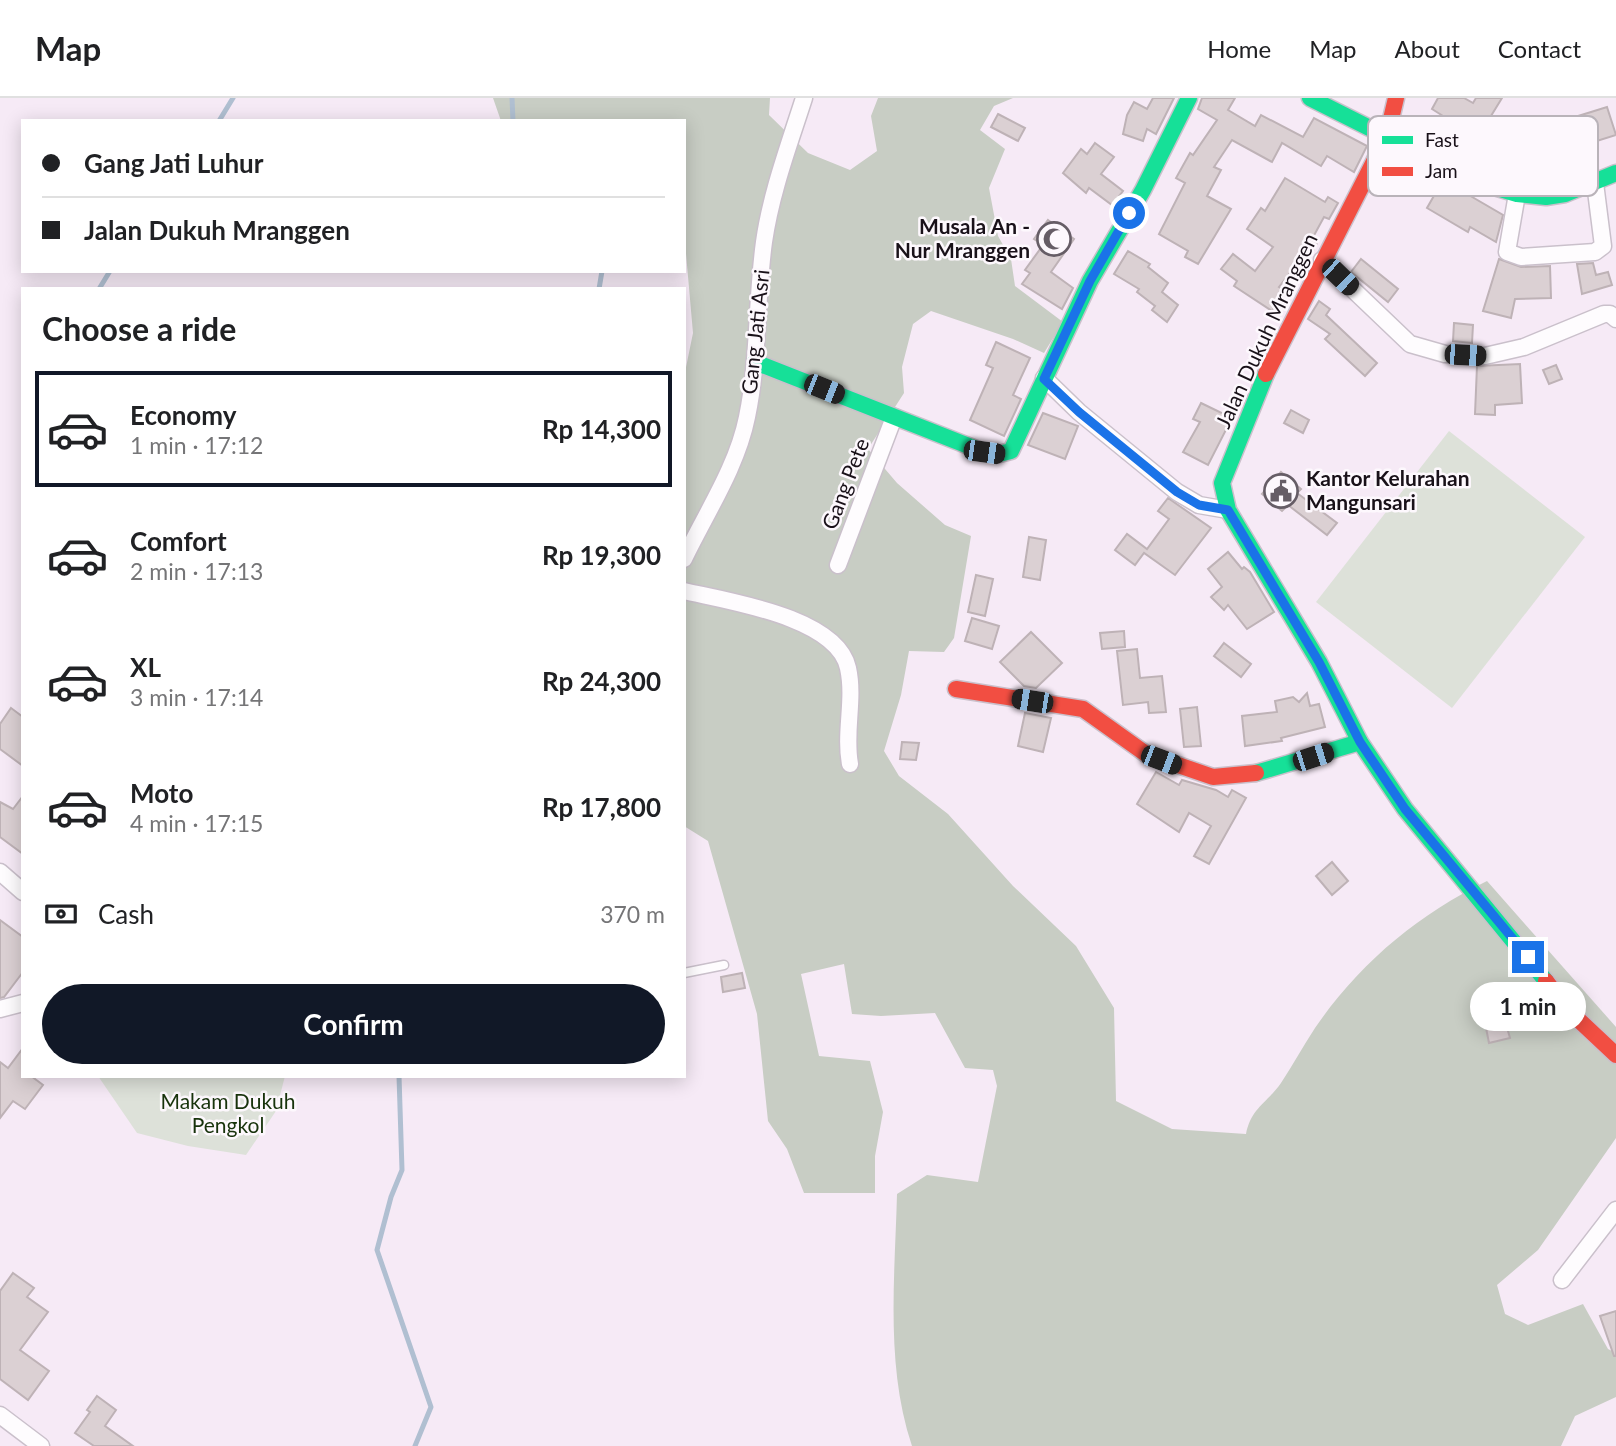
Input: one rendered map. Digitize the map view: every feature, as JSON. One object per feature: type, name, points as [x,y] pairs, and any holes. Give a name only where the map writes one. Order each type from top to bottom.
[{"type":"street","name":"Gang Jati Asri","points":[[686,555],[738,447],[747,418],[770,206],[804,98]]},
{"type":"street","points":[[755,362],[984,452],[999,454],[1011,451],[1090,281],[1143,190],[1189,98]]},
{"type":"street","points":[[1310,98],[1368,126]]},
{"type":"street","name":"Jalan Dukuh Mranggen","points":[[1392,116],[1396,98]]},
{"type":"street","name":"Jalan Dukuh Mranggen","points":[[1368,172],[1270,364],[1222,483],[1228,510],[1319,662],[1360,742],[1419,828],[1515,940],[1566,1008],[1616,1055]]},
{"type":"street","points":[[1598,182],[1616,173]]},
{"type":"street","points":[[1517,196],[1507,252],[1521,257],[1595,252],[1602,246],[1596,196]]},
{"type":"street","points":[[1322,260],[1410,344],[1445,354],[1485,356],[1524,347],[1604,314],[1610,314],[1616,320]]},
{"type":"street","points":[[1044,379],[1079,412],[1177,492],[1199,505],[1228,510]]},
{"type":"street","name":"Gang Pete","points":[[838,565],[894,417]]},
{"type":"street","points":[[686,591],[783,616],[835,644],[844,655],[848,669],[851,696],[847,749],[850,764]]},
{"type":"street","points":[[956,689],[1083,709],[1146,754],[1213,777],[1266,772],[1360,742]]},
{"type":"street","points":[[0,872],[21,890]]},
{"type":"street","points":[[0,1009],[21,1004]]},
{"type":"street","points":[[1562,1280],[1616,1210]]},
{"type":"street","points":[[0,1415],[41,1446]]},
{"type":"lane","points":[[686,972],[724,965]]},
{"type":"green space","points":[[1449,431],[1585,537],[1452,708],[1316,602]]},
{"type":"green space","name":"Makam Dukuh Pengkol","points":[[99,1078],[284,1078],[276,1111],[246,1155],[188,1146],[137,1133]]},
{"type":"shaded area","points":[[493,98],[770,98],[769,115],[808,153],[850,170],[877,151],[871,116],[878,98],[1013,98],[994,106],[980,130],[1005,149],[989,188],[998,236],[1011,259],[1015,286],[1063,322],[1044,353],[1013,339],[931,311],[913,324],[902,367],[904,393],[868,449],[897,483],[945,525],[971,536],[954,638],[944,652],[909,651],[901,695],[884,751],[899,776],[948,814],[1013,886],[1076,946],[1114,1008],[1116,1101],[1172,1129],[1246,1134],[1252,1118],[1281,1083],[1315,1028],[1370,962],[1437,909],[1487,881],[1616,1027],[1616,1138],[1538,1250],[1497,1285],[1505,1314],[1528,1325],[1583,1304],[1608,1349],[1616,1353],[1616,1397],[1575,1416],[1561,1446],[912,1446],[898,1384],[895,1353],[897,1194],[927,1175],[978,1182],[997,1086],[993,1070],[965,1068],[935,1013],[881,1016],[852,1014],[844,964],[801,974],[819,1056],[870,1061],[883,1112],[875,1156],[875,1193],[804,1193],[787,1149],[768,1121],[757,1014],[708,841],[686,827],[686,367],[693,333],[686,254],[686,119],[500,119]]},
{"type":"building","points":[[1153,98],[1174,98],[1156,134],[1147,129],[1143,141],[1123,134],[1127,115],[1134,102],[1147,109]]},
{"type":"building","points":[[1202,98],[1235,98],[1228,110],[1255,126],[1261,115],[1303,137],[1314,118],[1367,146],[1354,172],[1327,156],[1321,166],[1282,143],[1272,162],[1232,140],[1214,167],[1221,170],[1207,196],[1231,209],[1198,264],[1185,257],[1188,251],[1159,234],[1185,183],[1176,178],[1190,153],[1193,155],[1217,120],[1198,109]]},
{"type":"building","points":[[1438,98],[1464,98],[1473,103],[1476,98],[1502,98],[1491,116],[1443,116],[1432,109]]},
{"type":"building","points":[[1607,107],[1616,135],[1598,141],[1598,116],[1578,116]]},
{"type":"building","points":[[998,114],[1025,128],[1018,141],[991,127]]},
{"type":"building","points":[[1095,143],[1114,157],[1101,174],[1123,191],[1112,205],[1089,188],[1086,193],[1063,173],[1081,149],[1087,154]]},
{"type":"building","points":[[1285,178],[1325,202],[1328,197],[1338,203],[1329,219],[1324,217],[1312,239],[1317,243],[1307,262],[1302,269],[1297,264],[1279,287],[1285,291],[1272,311],[1234,286],[1237,281],[1221,269],[1233,254],[1255,271],[1273,247],[1247,229],[1261,208],[1265,211]]},
{"type":"building","points":[[1434,196],[1470,196],[1503,215],[1496,242],[1470,227],[1468,232],[1427,208]]},
{"type":"building","points":[[1048,220],[1074,239],[1051,272],[1073,288],[1062,309],[1022,284],[1030,273],[1025,270],[1043,245],[1034,239]]},
{"type":"building","points":[[1128,251],[1150,264],[1148,267],[1168,283],[1162,292],[1178,305],[1167,322],[1152,310],[1155,306],[1137,292],[1139,289],[1114,274]]},
{"type":"building","points":[[1361,259],[1398,289],[1388,302],[1351,272]]},
{"type":"building","points":[[1499,259],[1521,267],[1550,266],[1551,298],[1515,299],[1511,318],[1483,311]]},
{"type":"building","points":[[1593,263],[1596,275],[1608,272],[1612,285],[1582,294],[1577,264]]},
{"type":"building","points":[[1319,301],[1330,309],[1326,315],[1377,363],[1365,376],[1325,339],[1330,334],[1308,319]]},
{"type":"building","points":[[1454,323],[1473,325],[1472,343],[1453,341]]},
{"type":"building","points":[[996,342],[1030,358],[1013,395],[1021,399],[1004,436],[970,420],[993,368],[986,365]]},
{"type":"building","points":[[1520,364],[1522,403],[1495,405],[1495,415],[1475,414],[1477,366]]},
{"type":"building","points":[[1556,365],[1562,379],[1549,384],[1543,370]]},
{"type":"building","points":[[1201,403],[1232,418],[1208,465],[1183,452],[1200,422],[1193,419]]},
{"type":"building","points":[[1291,410],[1309,420],[1303,433],[1284,423]]},
{"type":"building","points":[[1043,413],[1078,426],[1065,459],[1028,445]]},
{"type":"building","points":[[1281,472],[1301,489],[1297,493],[1337,523],[1327,535],[1288,505],[1282,511],[1262,494]]},
{"type":"building","points":[[1168,498],[1211,528],[1175,575],[1144,553],[1135,565],[1115,550],[1127,534],[1147,549],[1169,519],[1158,511]]},
{"type":"building","points":[[1029,537],[1046,540],[1040,580],[1023,577]]},
{"type":"building","points":[[1228,552],[1242,569],[1244,567],[1250,572],[1274,612],[1247,629],[1228,605],[1224,610],[1211,597],[1222,587],[1208,569]]},
{"type":"building","points":[[976,575],[993,579],[985,616],[968,612]]},
{"type":"building","points":[[972,618],[999,626],[992,649],[965,641]]},
{"type":"building","points":[[1124,631],[1125,647],[1102,649],[1100,633]]},
{"type":"building","points":[[1031,632],[1062,663],[1036,688],[1024,686],[1000,662]]},
{"type":"building","points":[[1224,643],[1251,664],[1241,677],[1214,656]]},
{"type":"building","points":[[1137,649],[1140,678],[1162,676],[1166,712],[1149,713],[1148,702],[1123,705],[1117,651]]},
{"type":"building","points":[[1307,693],[1310,706],[1319,704],[1325,727],[1281,738],[1282,741],[1245,746],[1242,716],[1277,712],[1275,701],[1293,697],[1299,702]]},
{"type":"building","points":[[1197,707],[1201,746],[1184,747],[1180,709]]},
{"type":"building","points":[[11,708],[21,716],[21,765],[0,749],[0,724]]},
{"type":"building","points":[[1025,713],[1051,718],[1043,752],[1018,746]]},
{"type":"building","points":[[902,742],[919,743],[916,760],[900,759]]},
{"type":"building","points":[[1156,772],[1179,785],[1182,780],[1216,790],[1228,797],[1232,790],[1246,798],[1209,864],[1194,856],[1211,826],[1189,813],[1179,832],[1137,804]]},
{"type":"building","points":[[21,799],[21,853],[0,837],[0,802],[13,809]]},
{"type":"building","points":[[1332,862],[1348,881],[1332,895],[1316,876]]},
{"type":"building","points":[[0,920],[21,936],[21,975],[4,997],[0,998]]},
{"type":"building","points":[[742,973],[745,988],[723,992],[721,977]]},
{"type":"building","points":[[1506,1024],[1510,1038],[1489,1043],[1486,1028]]},
{"type":"building","points":[[21,1051],[21,1078],[34,1078],[43,1085],[25,1109],[13,1101],[0,1118],[0,1062],[8,1068]]},
{"type":"building","points":[[13,1273],[34,1288],[27,1297],[48,1312],[20,1350],[49,1371],[28,1400],[0,1379],[0,1291]]},
{"type":"building","points":[[1616,1311],[1616,1356],[1614,1356],[1600,1316]]},
{"type":"building","points":[[97,1396],[116,1410],[105,1426],[133,1446],[94,1446],[75,1433],[90,1412],[87,1410]]},
{"type":"waterway","points":[[220,119],[233,98]]},
{"type":"waterway","points":[[512,98],[513,119]]},
{"type":"waterway","points":[[100,287],[109,273]]},
{"type":"waterway","points":[[599,287],[602,273]]},
{"type":"waterway","points":[[399,1078],[402,1170],[391,1197],[377,1250],[431,1407],[415,1446]]},
{"type":"traffic: fast","points":[[755,362],[984,452],[999,454],[1011,451],[1090,281],[1143,190],[1189,98]]},
{"type":"traffic: fast","points":[[1310,98],[1368,127]]},
{"type":"traffic: fast","points":[[1598,180],[1616,173]]},
{"type":"traffic: fast","points":[[1536,196],[1552,196]]},
{"type":"traffic: fast","points":[[1266,374],[1222,483],[1228,510],[1319,662],[1360,742],[1405,809],[1546,981]]},
{"type":"traffic: fast","points":[[1256,773],[1360,742]]},
{"type":"traffic: jam","points":[[1392,116],[1396,98]]},
{"type":"traffic: jam","points":[[1266,374],[1368,173]]},
{"type":"traffic: jam","points":[[956,689],[1083,709],[1146,754],[1213,777],[1256,773]]},
{"type":"traffic: jam","points":[[1546,981],[1566,1008],[1616,1055]]},
{"type":"place","name":"Musala An - Nur Mranggen","points":[[1054,239]]},
{"type":"place","name":"Kantor Kelurahan Mangunsari","points":[[1281,491]]},
{"type":"route","points":[[1129,213],[1090,281],[1044,379],[1079,412],[1177,492],[1199,505],[1228,510],[1319,662],[1360,742],[1419,828],[1528,957]]}]
